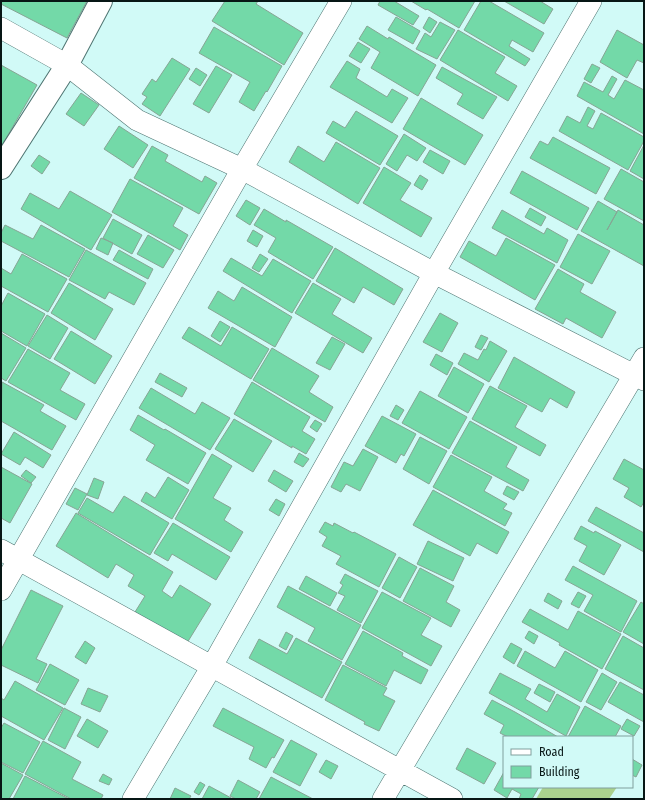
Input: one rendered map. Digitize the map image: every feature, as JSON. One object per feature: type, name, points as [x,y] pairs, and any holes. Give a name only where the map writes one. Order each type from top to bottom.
[{"type":"street","points":[[1,168],[67,65],[101,1]]},
{"type":"street","points":[[1,590],[10,555],[341,1]]},
{"type":"street","points":[[133,799],[212,666],[434,274],[591,1]]},
{"type":"street","points":[[1,28],[67,65],[137,120],[242,169],[434,274],[641,370],[383,799]]},
{"type":"street","points":[[10,555],[452,799]]},
{"type":"green space","points":[[542,788],[616,788],[609,799],[536,799]]},
{"type":"building","points":[[1,1],[87,1],[67,38],[1,4]]},
{"type":"building","points":[[225,1],[258,1],[256,4],[303,33],[284,65],[212,21]]},
{"type":"building","points":[[380,1],[394,1],[419,16],[413,25],[378,5]]},
{"type":"building","points":[[411,1],[475,1],[459,28]]},
{"type":"building","points":[[481,1],[489,1],[544,33],[533,52],[512,40],[509,46],[530,59],[525,66],[464,30]]},
{"type":"building","points":[[504,1],[540,1],[553,9],[544,24]]},
{"type":"building","points":[[396,17],[420,31],[413,44],[388,30]]},
{"type":"building","points":[[429,17],[437,22],[430,33],[423,28]]},
{"type":"building","points":[[440,22],[455,30],[437,59],[416,49],[425,33],[431,37]]},
{"type":"building","points":[[367,26],[388,39],[389,37],[436,65],[418,96],[371,68],[380,52],[359,39]]},
{"type":"building","points":[[214,27],[282,66],[254,111],[239,102],[250,82],[199,53]]},
{"type":"building","points":[[458,30],[505,57],[495,73],[517,86],[508,101],[440,60]]},
{"type":"building","points":[[617,30],[644,45],[644,63],[637,60],[627,78],[600,62]]},
{"type":"building","points":[[358,42],[370,49],[361,63],[349,56]]},
{"type":"building","points":[[172,58],[190,69],[160,116],[142,104],[147,97],[142,94],[152,79],[156,82]]},
{"type":"building","points":[[347,61],[360,69],[356,78],[387,97],[392,89],[408,98],[392,123],[330,87]]},
{"type":"building","points":[[592,64],[600,68],[591,83],[584,79]]},
{"type":"building","points":[[1,65],[37,85],[1,147]]},
{"type":"building","points":[[216,66],[232,75],[209,113],[193,104]]},
{"type":"building","points":[[442,67],[497,97],[483,119],[457,104],[463,94],[436,78]]},
{"type":"building","points":[[196,68],[207,75],[200,86],[189,79]]},
{"type":"building","points":[[612,76],[617,79],[608,95],[614,99],[625,80],[644,90],[644,134],[577,96],[584,82],[603,92]]},
{"type":"building","points":[[81,93],[99,105],[84,126],[66,114]]},
{"type":"building","points":[[421,98],[483,135],[465,165],[403,129]]},
{"type":"building","points":[[588,107],[595,111],[587,126],[593,129],[601,113],[644,137],[644,141],[628,170],[559,131],[567,116],[580,123]]},
{"type":"building","points":[[356,111],[398,136],[380,165],[326,133],[333,121],[345,128]]},
{"type":"building","points":[[119,126],[148,145],[133,168],[104,149]]},
{"type":"building","points":[[404,134],[426,148],[417,161],[407,155],[397,171],[386,164]]},
{"type":"building","points":[[553,137],[610,168],[596,194],[530,158],[540,141],[548,145]]},
{"type":"building","points":[[336,142],[380,168],[358,204],[289,162],[298,146],[324,162]]},
{"type":"building","points":[[644,145],[644,179],[630,171]]},
{"type":"building","points":[[152,146],[168,155],[165,161],[202,182],[205,176],[217,183],[199,214],[134,178]]},
{"type":"building","points":[[430,150],[450,161],[443,174],[423,162]]},
{"type":"building","points":[[39,155],[50,162],[42,174],[31,166]]},
{"type":"building","points":[[384,167],[411,183],[400,200],[432,218],[421,237],[363,203]]},
{"type":"building","points":[[621,169],[644,182],[644,221],[604,199]]},
{"type":"building","points":[[522,171],[589,208],[577,230],[510,193]]},
{"type":"building","points":[[420,175],[428,180],[422,190],[414,185]]},
{"type":"building","points":[[130,179],[183,208],[173,226],[188,235],[180,250],[112,212]]},
{"type":"building","points":[[70,191],[112,215],[91,250],[21,209],[30,193],[59,209]]},
{"type":"building","points":[[246,200],[260,208],[250,225],[236,216]]},
{"type":"building","points":[[598,201],[617,212],[618,210],[644,225],[644,266],[581,231]]},
{"type":"building","points":[[530,208],[546,217],[541,226],[525,217]]},
{"type":"building","points":[[264,209],[333,247],[313,279],[268,252],[276,238],[254,225]]},
{"type":"building","points":[[502,210],[544,234],[547,228],[568,240],[557,263],[492,228]]},
{"type":"building","points":[[113,219],[142,235],[132,254],[103,238]]},
{"type":"building","points":[[5,225],[33,239],[41,225],[85,249],[69,277],[1,241],[1,233]]},
{"type":"building","points":[[253,230],[263,236],[257,247],[247,241]]},
{"type":"building","points":[[578,234],[610,251],[592,284],[560,267]]},
{"type":"building","points":[[148,235],[174,250],[163,268],[137,254]]},
{"type":"building","points":[[101,238],[113,243],[108,255],[96,249]]},
{"type":"building","points":[[506,238],[555,265],[535,300],[460,257],[469,241],[496,256]]},
{"type":"building","points":[[335,248],[403,289],[394,305],[363,287],[354,303],[316,281]]},
{"type":"building","points":[[86,250],[146,283],[134,305],[109,292],[105,299],[69,280]]},
{"type":"building","points":[[119,250],[153,269],[148,279],[113,260]]},
{"type":"building","points":[[22,254],[67,279],[48,312],[1,286],[1,268],[11,274]]},
{"type":"building","points":[[260,254],[268,259],[259,272],[252,268]]},
{"type":"building","points":[[231,258],[262,276],[273,259],[311,281],[292,313],[223,271]]},
{"type":"building","points":[[558,269],[584,284],[580,292],[616,312],[602,338],[566,318],[563,324],[535,309]]},
{"type":"building","points":[[69,283],[113,309],[95,340],[51,313]]},
{"type":"building","points":[[313,283],[341,299],[332,314],[372,338],[363,353],[295,313]]},
{"type":"building","points":[[242,287],[292,317],[275,347],[208,308],[218,291],[234,301]]},
{"type":"building","points":[[8,293],[45,314],[27,346],[1,331],[1,306]]},
{"type":"building","points":[[440,313],[458,323],[442,352],[423,342]]},
{"type":"building","points":[[47,315],[68,328],[50,359],[28,346]]},
{"type":"building","points":[[220,321],[230,327],[220,342],[211,336]]},
{"type":"building","points":[[189,327],[221,346],[232,327],[269,349],[251,379],[182,338]]},
{"type":"building","points":[[71,331],[112,356],[95,384],[54,359]]},
{"type":"building","points":[[1,333],[26,348],[6,381],[1,378]]},
{"type":"building","points":[[481,335],[488,338],[481,350],[475,347]]},
{"type":"building","points":[[332,337],[345,344],[330,370],[316,363]]},
{"type":"building","points":[[490,341],[507,351],[489,382],[458,364],[464,353],[478,360],[484,349],[486,350]]},
{"type":"building","points":[[272,348],[319,376],[309,392],[333,407],[325,422],[253,380]]},
{"type":"building","points":[[28,349],[70,373],[60,390],[85,404],[76,420],[8,382]]},
{"type":"building","points":[[436,354],[453,363],[447,375],[430,365]]},
{"type":"building","points":[[514,357],[575,392],[567,408],[550,398],[542,412],[498,388]]},
{"type":"building","points":[[454,367],[484,384],[468,413],[438,396]]},
{"type":"building","points":[[160,373],[187,388],[182,397],[155,382]]},
{"type":"building","points":[[2,382],[44,405],[40,411],[66,426],[52,450],[1,421]]},
{"type":"building","points":[[252,382],[310,417],[302,431],[315,439],[306,454],[292,446],[292,448],[234,414]]},
{"type":"building","points":[[490,386],[527,406],[515,427],[546,445],[540,456],[472,419]]},
{"type":"building","points":[[151,388],[195,414],[202,402],[230,418],[210,450],[139,408]]},
{"type":"building","points":[[420,391],[467,417],[449,449],[402,423]]},
{"type":"building","points":[[396,405],[404,410],[398,420],[390,416]]},
{"type":"building","points":[[138,415],[206,453],[188,484],[146,460],[155,445],[130,430]]},
{"type":"building","points":[[382,416],[416,434],[404,456],[401,454],[396,463],[365,446]]},
{"type":"building","points":[[234,419],[272,441],[253,472],[215,449]]},
{"type":"building","points":[[315,420],[322,424],[317,432],[310,427]]},
{"type":"building","points":[[470,421],[517,447],[506,467],[529,480],[523,491],[452,453]]},
{"type":"building","points":[[14,432],[51,455],[43,468],[25,457],[20,465],[1,454]]},
{"type":"building","points":[[420,437],[447,451],[429,484],[403,469]]},
{"type":"building","points":[[363,449],[378,457],[360,491],[346,484],[341,492],[331,487],[344,462],[353,466]]},
{"type":"building","points":[[299,453],[309,459],[303,467],[294,462]]},
{"type":"building","points":[[212,454],[232,466],[213,498],[231,508],[224,520],[243,532],[231,552],[175,519]]},
{"type":"building","points":[[451,455],[492,477],[484,491],[507,504],[503,509],[512,513],[505,526],[433,487]]},
{"type":"building","points":[[624,459],[644,470],[644,502],[641,507],[624,497],[629,488],[613,479]]},
{"type":"building","points":[[1,467],[32,484],[10,523],[1,518]]},
{"type":"building","points":[[26,470],[36,477],[31,483],[21,476]]},
{"type":"building","points":[[274,470],[293,481],[286,492],[268,481]]},
{"type":"building","points":[[168,477],[189,490],[172,519],[141,501],[146,492],[155,498]]},
{"type":"building","points":[[94,478],[104,482],[98,499],[87,495]]},
{"type":"building","points":[[507,486],[519,492],[514,500],[503,494]]},
{"type":"building","points":[[75,488],[87,494],[78,510],[66,504]]},
{"type":"building","points":[[433,490],[509,532],[497,554],[477,543],[470,556],[413,525]]},
{"type":"building","points":[[124,496],[169,523],[150,555],[78,513],[87,498],[113,513]]},
{"type":"building","points":[[276,499],[285,504],[279,516],[269,510]]},
{"type":"building","points":[[596,507],[644,533],[644,552],[588,521]]},
{"type":"building","points":[[76,513],[173,572],[162,591],[172,598],[180,585],[211,604],[187,643],[135,612],[145,596],[128,586],[134,575],[116,564],[108,578],[56,546]]},
{"type":"building","points":[[325,522],[333,526],[334,523],[353,533],[354,532],[396,554],[379,587],[336,564],[341,556],[322,546],[327,537],[319,532]]},
{"type":"building","points":[[173,523],[230,557],[216,580],[172,554],[168,561],[154,553]]},
{"type":"building","points":[[581,526],[594,533],[595,531],[621,545],[604,575],[579,561],[587,546],[574,539]]},
{"type":"building","points":[[428,541],[464,558],[453,581],[417,564]]},
{"type":"building","points":[[399,557],[417,567],[400,598],[382,588]]},
{"type":"building","points":[[573,566],[637,601],[621,632],[584,611],[593,595],[565,580]]},
{"type":"building","points":[[420,568],[454,586],[446,602],[460,610],[451,627],[403,601]]},
{"type":"building","points":[[345,574],[378,591],[361,623],[337,610],[345,596],[338,593],[343,585],[340,583]]},
{"type":"building","points":[[306,576],[337,593],[330,606],[299,589]]},
{"type":"building","points":[[288,586],[361,625],[342,660],[308,641],[315,628],[277,607]]},
{"type":"building","points":[[31,590],[63,606],[36,659],[47,664],[38,683],[1,665],[1,650]]},
{"type":"building","points":[[382,592],[431,618],[421,635],[442,646],[431,666],[362,628]]},
{"type":"building","points":[[578,592],[586,596],[579,608],[571,604]]},
{"type":"building","points":[[548,593],[562,601],[558,609],[544,601]]},
{"type":"building","points":[[641,602],[644,604],[644,644],[623,632]]},
{"type":"building","points":[[530,609],[568,630],[578,611],[621,634],[602,669],[522,622]]},
{"type":"building","points":[[363,631],[403,653],[402,656],[428,670],[421,684],[394,670],[386,686],[345,664]]},
{"type":"building","points":[[529,631],[538,636],[534,644],[525,638]]},
{"type":"building","points":[[286,632],[293,636],[286,650],[279,646]]},
{"type":"building","points":[[623,636],[644,648],[644,690],[605,669]]},
{"type":"building","points":[[296,638],[342,662],[322,698],[249,658],[259,639],[287,654]]},
{"type":"building","points":[[85,641],[95,648],[86,664],[75,657]]},
{"type":"building","points":[[511,643],[522,649],[514,664],[503,657]]},
{"type":"building","points":[[525,651],[555,668],[565,651],[598,670],[581,702],[517,666]]},
{"type":"building","points":[[50,664],[79,680],[65,705],[36,690]]},
{"type":"building","points":[[343,665],[387,688],[383,695],[395,701],[379,731],[364,724],[365,722],[325,700]]},
{"type":"building","points":[[500,673],[531,689],[525,699],[547,712],[557,694],[580,707],[566,736],[489,693]]},
{"type":"building","points":[[602,673],[617,682],[601,710],[586,702]]},
{"type":"building","points":[[15,681],[63,708],[44,740],[1,716],[1,698],[4,700]]},
{"type":"building","points":[[620,682],[644,695],[644,722],[608,702]]},
{"type":"building","points":[[539,684],[555,692],[550,702],[534,693]]},
{"type":"building","points":[[88,688],[108,696],[100,712],[81,704]]},
{"type":"building","points":[[492,700],[556,736],[506,736],[500,733],[504,725],[484,714]]},
{"type":"building","points":[[585,706],[621,726],[616,736],[569,736]]},
{"type":"building","points":[[64,708],[81,717],[65,749],[48,740]]},
{"type":"building","points":[[223,708],[284,740],[274,758],[272,757],[266,768],[249,759],[254,747],[213,726]]},
{"type":"building","points":[[87,719],[108,731],[98,748],[77,736]]},
{"type":"building","points":[[627,719],[640,726],[634,736],[621,729]]},
{"type":"building","points":[[4,723],[40,742],[23,773],[1,762],[1,728]]},
{"type":"building","points":[[291,740],[317,754],[300,786],[273,772]]},
{"type":"building","points":[[43,741],[81,762],[72,779],[103,795],[101,799],[71,799],[25,774]]},
{"type":"building","points":[[467,748],[496,763],[484,784],[456,769]]},
{"type":"building","points":[[326,760],[338,766],[331,779],[319,772]]},
{"type":"building","points":[[633,760],[642,765],[636,777],[633,776]]},
{"type":"building","points":[[1,763],[23,775],[9,799],[1,799]]},
{"type":"building","points":[[103,774],[112,779],[109,785],[99,781]]},
{"type":"building","points":[[503,774],[503,788],[538,788],[532,799],[519,799],[521,794],[512,789],[507,798],[494,790]]},
{"type":"building","points":[[25,776],[69,799],[13,799]]},
{"type":"building","points":[[271,777],[313,799],[259,799]]},
{"type":"building","points":[[238,780],[260,792],[256,799],[236,799],[230,796]]},
{"type":"building","points":[[200,782],[205,785],[199,795],[194,792]]},
{"type":"building","points":[[209,786],[233,799],[202,799]]},
{"type":"building","points":[[175,788],[191,796],[189,799],[170,799]]}]
